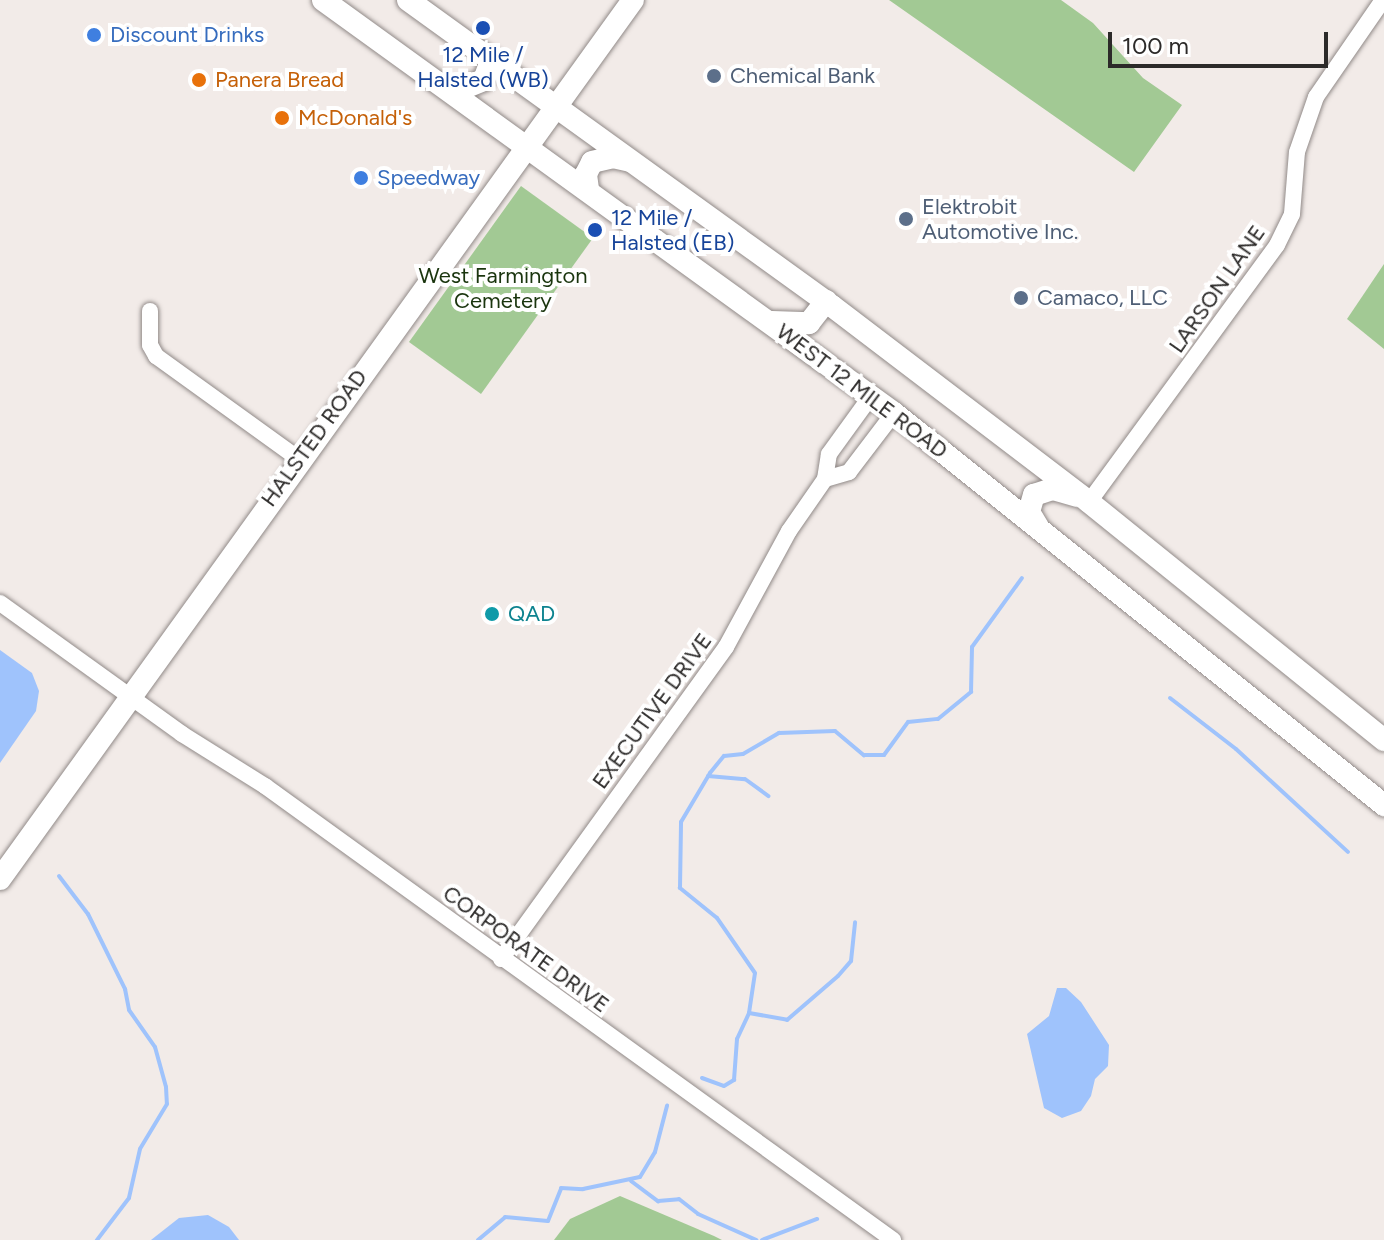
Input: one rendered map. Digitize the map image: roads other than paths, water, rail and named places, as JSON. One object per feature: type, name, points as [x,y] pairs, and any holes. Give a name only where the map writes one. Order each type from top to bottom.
[{"type":"main road","name":"WEST 12 MILE ROAD","points":[[323,0],[894,413],[1384,805]]},
{"type":"main road","points":[[408,0],[826,301],[1089,502],[1384,740]]},
{"type":"main road","name":"HALSTED ROAD","points":[[0,879],[299,459],[633,0]]},
{"type":"main road","points":[[454,92],[484,80],[492,58]]},
{"type":"main road","points":[[588,189],[586,174],[592,162],[613,157],[638,164]]},
{"type":"main road","points":[[770,322],[809,323],[826,301]]},
{"type":"main road","points":[[1041,531],[1029,512],[1034,495],[1053,489],[1089,502]]},
{"type":"street","name":"LARSON LANE","points":[[1089,502],[1277,245],[1292,214],[1297,152],[1316,97],[1383,0]]},
{"type":"street","points":[[150,311],[150,345],[156,356],[299,459]]},
{"type":"street","name":"EXECUTIVE DRIVE","points":[[501,959],[726,647],[789,531],[825,479],[829,454],[871,396]]},
{"type":"street","name":"EXECUTIVE DRIVE","points":[[825,479],[849,472],[894,413]]},
{"type":"street","name":"CORPORATE DRIVE","points":[[0,603],[130,697],[265,786],[893,1240]]},
{"type":"water","points":[[0,650],[32,673],[39,691],[36,711],[0,763]]},
{"type":"water","points":[[1057,988],[1066,988],[1081,1002],[1109,1045],[1108,1066],[1095,1079],[1091,1096],[1081,1111],[1062,1118],[1044,1108],[1027,1034],[1049,1016]]},
{"type":"water","points":[[208,1215],[229,1227],[239,1240],[151,1240],[179,1218]]},
{"type":"waterway","points":[[702,1078],[724,1086],[734,1080],[737,1039],[749,1013],[755,973],[717,918],[680,888],[681,822],[710,773],[724,756],[743,754],[779,733],[835,731],[864,755],[884,755],[908,722],[938,719],[971,692],[972,647],[1022,578]]},
{"type":"waterway","points":[[1170,698],[1236,749],[1348,852]]},
{"type":"waterway","points":[[708,776],[745,779],[768,796]]},
{"type":"waterway","points":[[59,876],[88,914],[125,989],[129,1010],[155,1047],[166,1087],[167,1104],[140,1149],[129,1198],[97,1240]]},
{"type":"waterway","points":[[749,1013],[787,1020],[851,961],[855,922]]},
{"type":"waterway","points":[[478,1240],[505,1217],[548,1221],[561,1188],[583,1189],[640,1177],[655,1152],[667,1106]]},
{"type":"waterway","points":[[631,1181],[658,1201],[679,1199],[698,1214],[756,1240]]},
{"type":"waterway","points":[[762,1240],[817,1219]]},
{"type":"place","name":"12 Mile / Halsted (WB)","points":[[483,28]]},
{"type":"place","name":"Discount Drinks","points":[[94,35]]},
{"type":"place","name":"Chemical Bank","points":[[714,76]]},
{"type":"place","name":"Panera Bread","points":[[199,80]]},
{"type":"place","name":"McDonald's","points":[[282,118]]},
{"type":"place","name":"Speedway","points":[[361,178]]},
{"type":"place","name":"Elektrobit Automotive Inc.","points":[[906,219]]},
{"type":"place","name":"12 Mile / Halsted (EB)","points":[[595,230]]},
{"type":"place","name":"Camaco, LLC","points":[[1021,298]]},
{"type":"place","name":"QAD","points":[[492,614]]},
{"type":"park label","name":"West Farmington Cemetery","points":[[503,288]]}]
